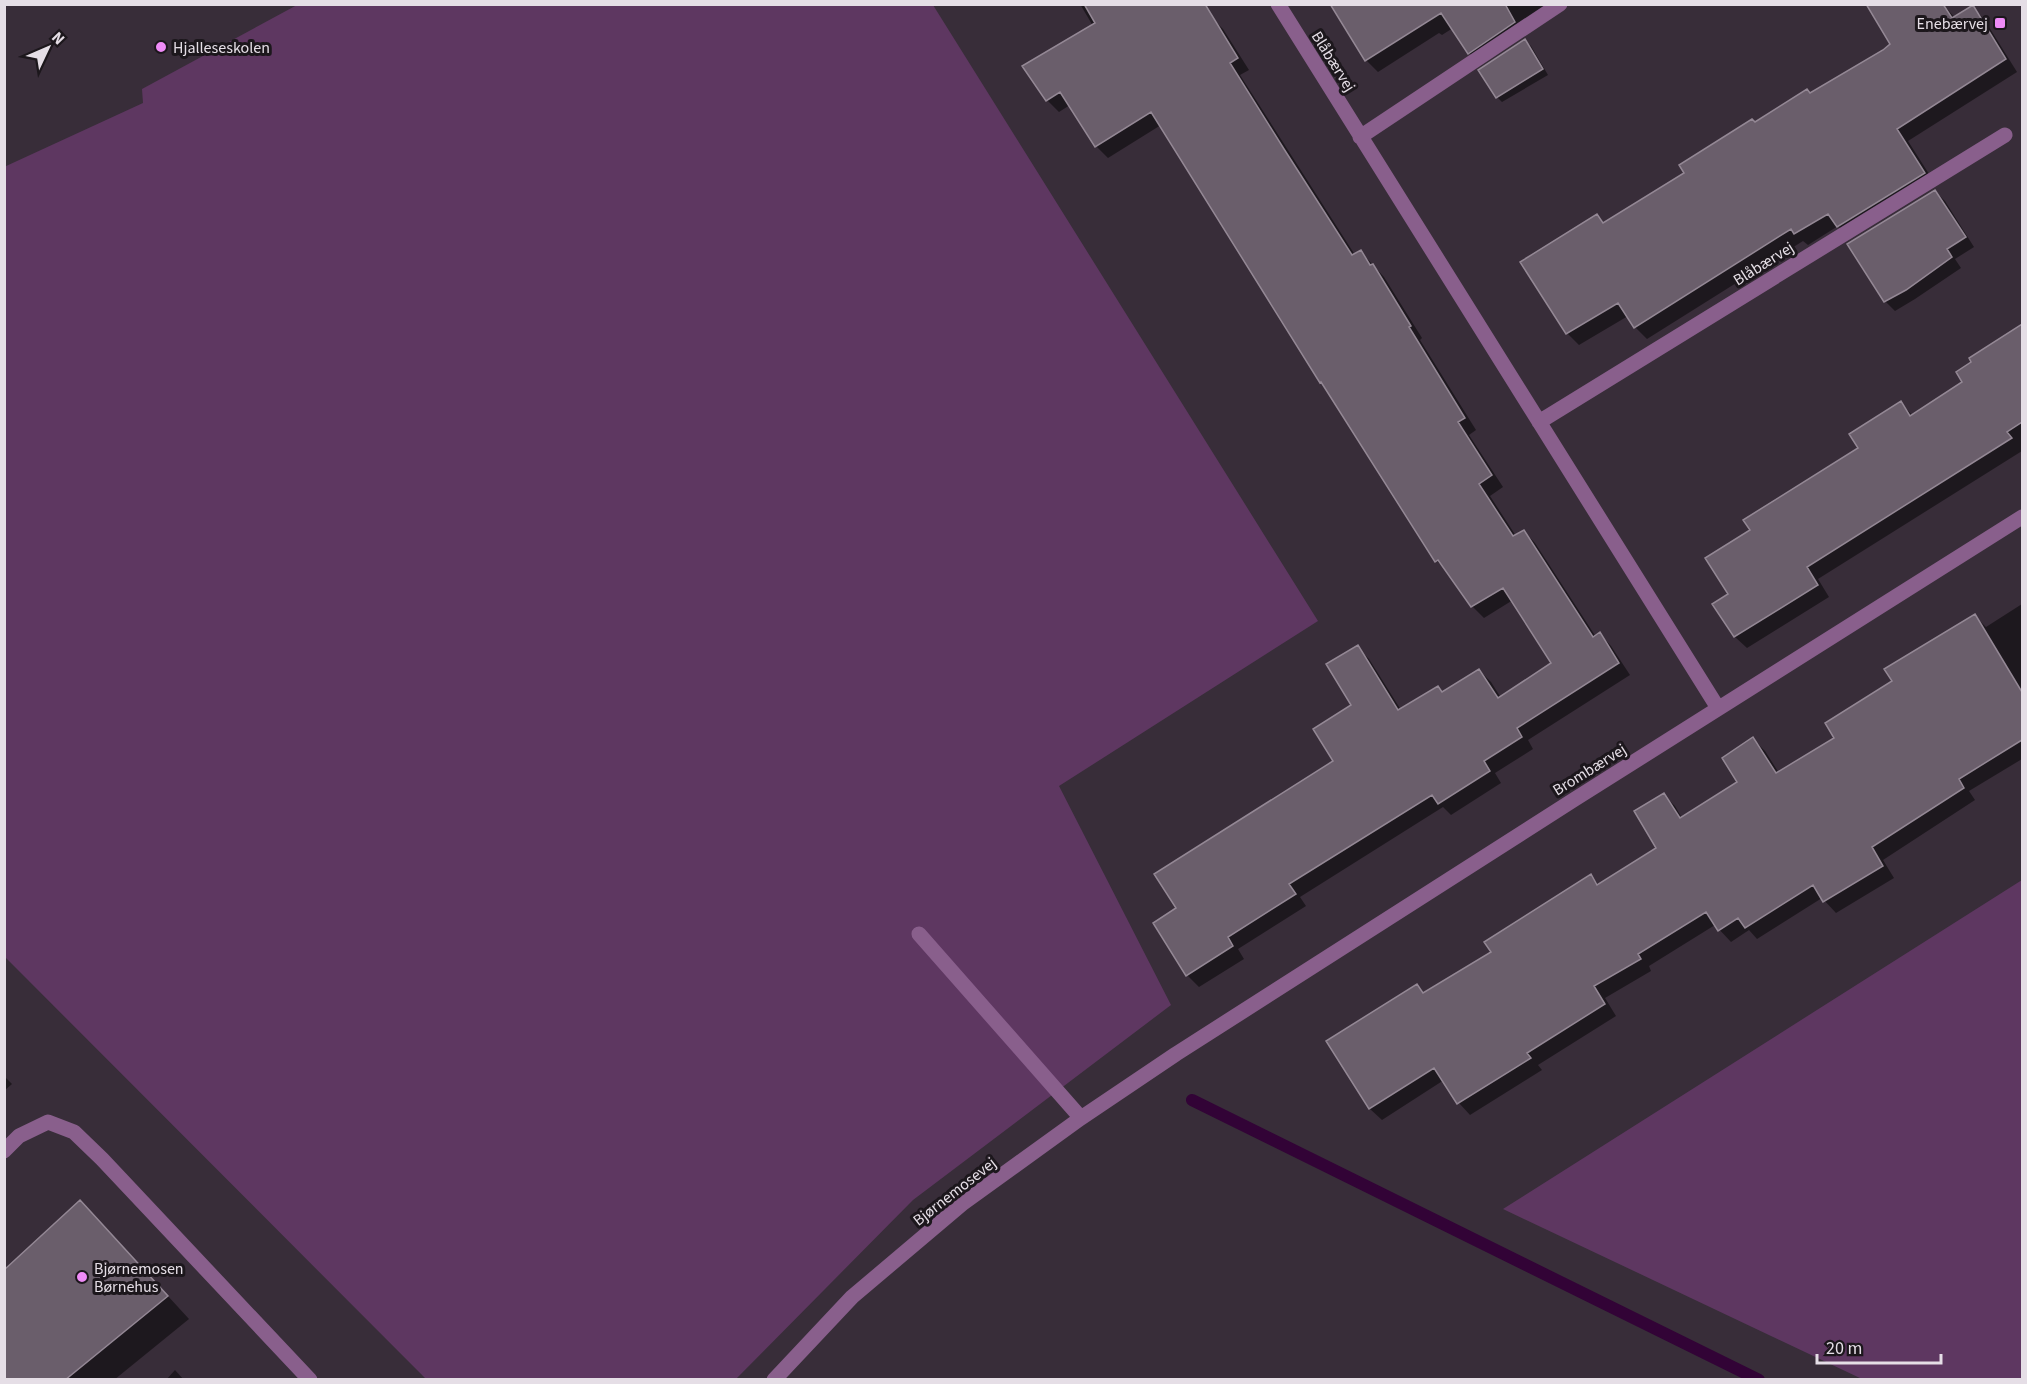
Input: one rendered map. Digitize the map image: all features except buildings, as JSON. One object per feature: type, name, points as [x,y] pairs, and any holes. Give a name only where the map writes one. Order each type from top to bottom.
[{"type":"street","name":"Blåbærvej","points":[[1278,4],[1719,708]]},
{"type":"street","points":[[1360,137],[1560,4]]},
{"type":"street","name":"Blåbærvej","points":[[1539,422],[2005,135]]},
{"type":"street","name":"Brombærvej","points":[[1176,1054],[2022,517]]},
{"type":"street","points":[[919,934],[1081,1118]]},
{"type":"street","name":"Bjørnemosevej","points":[[774,1380],[852,1297],[962,1204],[1081,1118],[1176,1054]]},
{"type":"street","points":[[4,1151],[19,1136],[48,1122],[74,1132],[310,1380]]},
{"type":"shaded area","points":[[297,5],[933,5],[1318,621],[1059,786],[1171,1005],[913,1200],[736,1379],[426,1379],[5,957],[4,167],[143,103],[142,89]]},
{"type":"shaded area","points":[[2022,880],[2022,1379],[1862,1379],[1503,1209]]},
{"type":"waterway","points":[[1192,1100],[1759,1380]]},
{"type":"place","name":"Enebærvej","points":[[2000,23]]},
{"type":"place","name":"Hjalleseskolen","points":[[161,47]]},
{"type":"place","name":"Bjørnemosen Børnehus","points":[[82,1277]]}]
